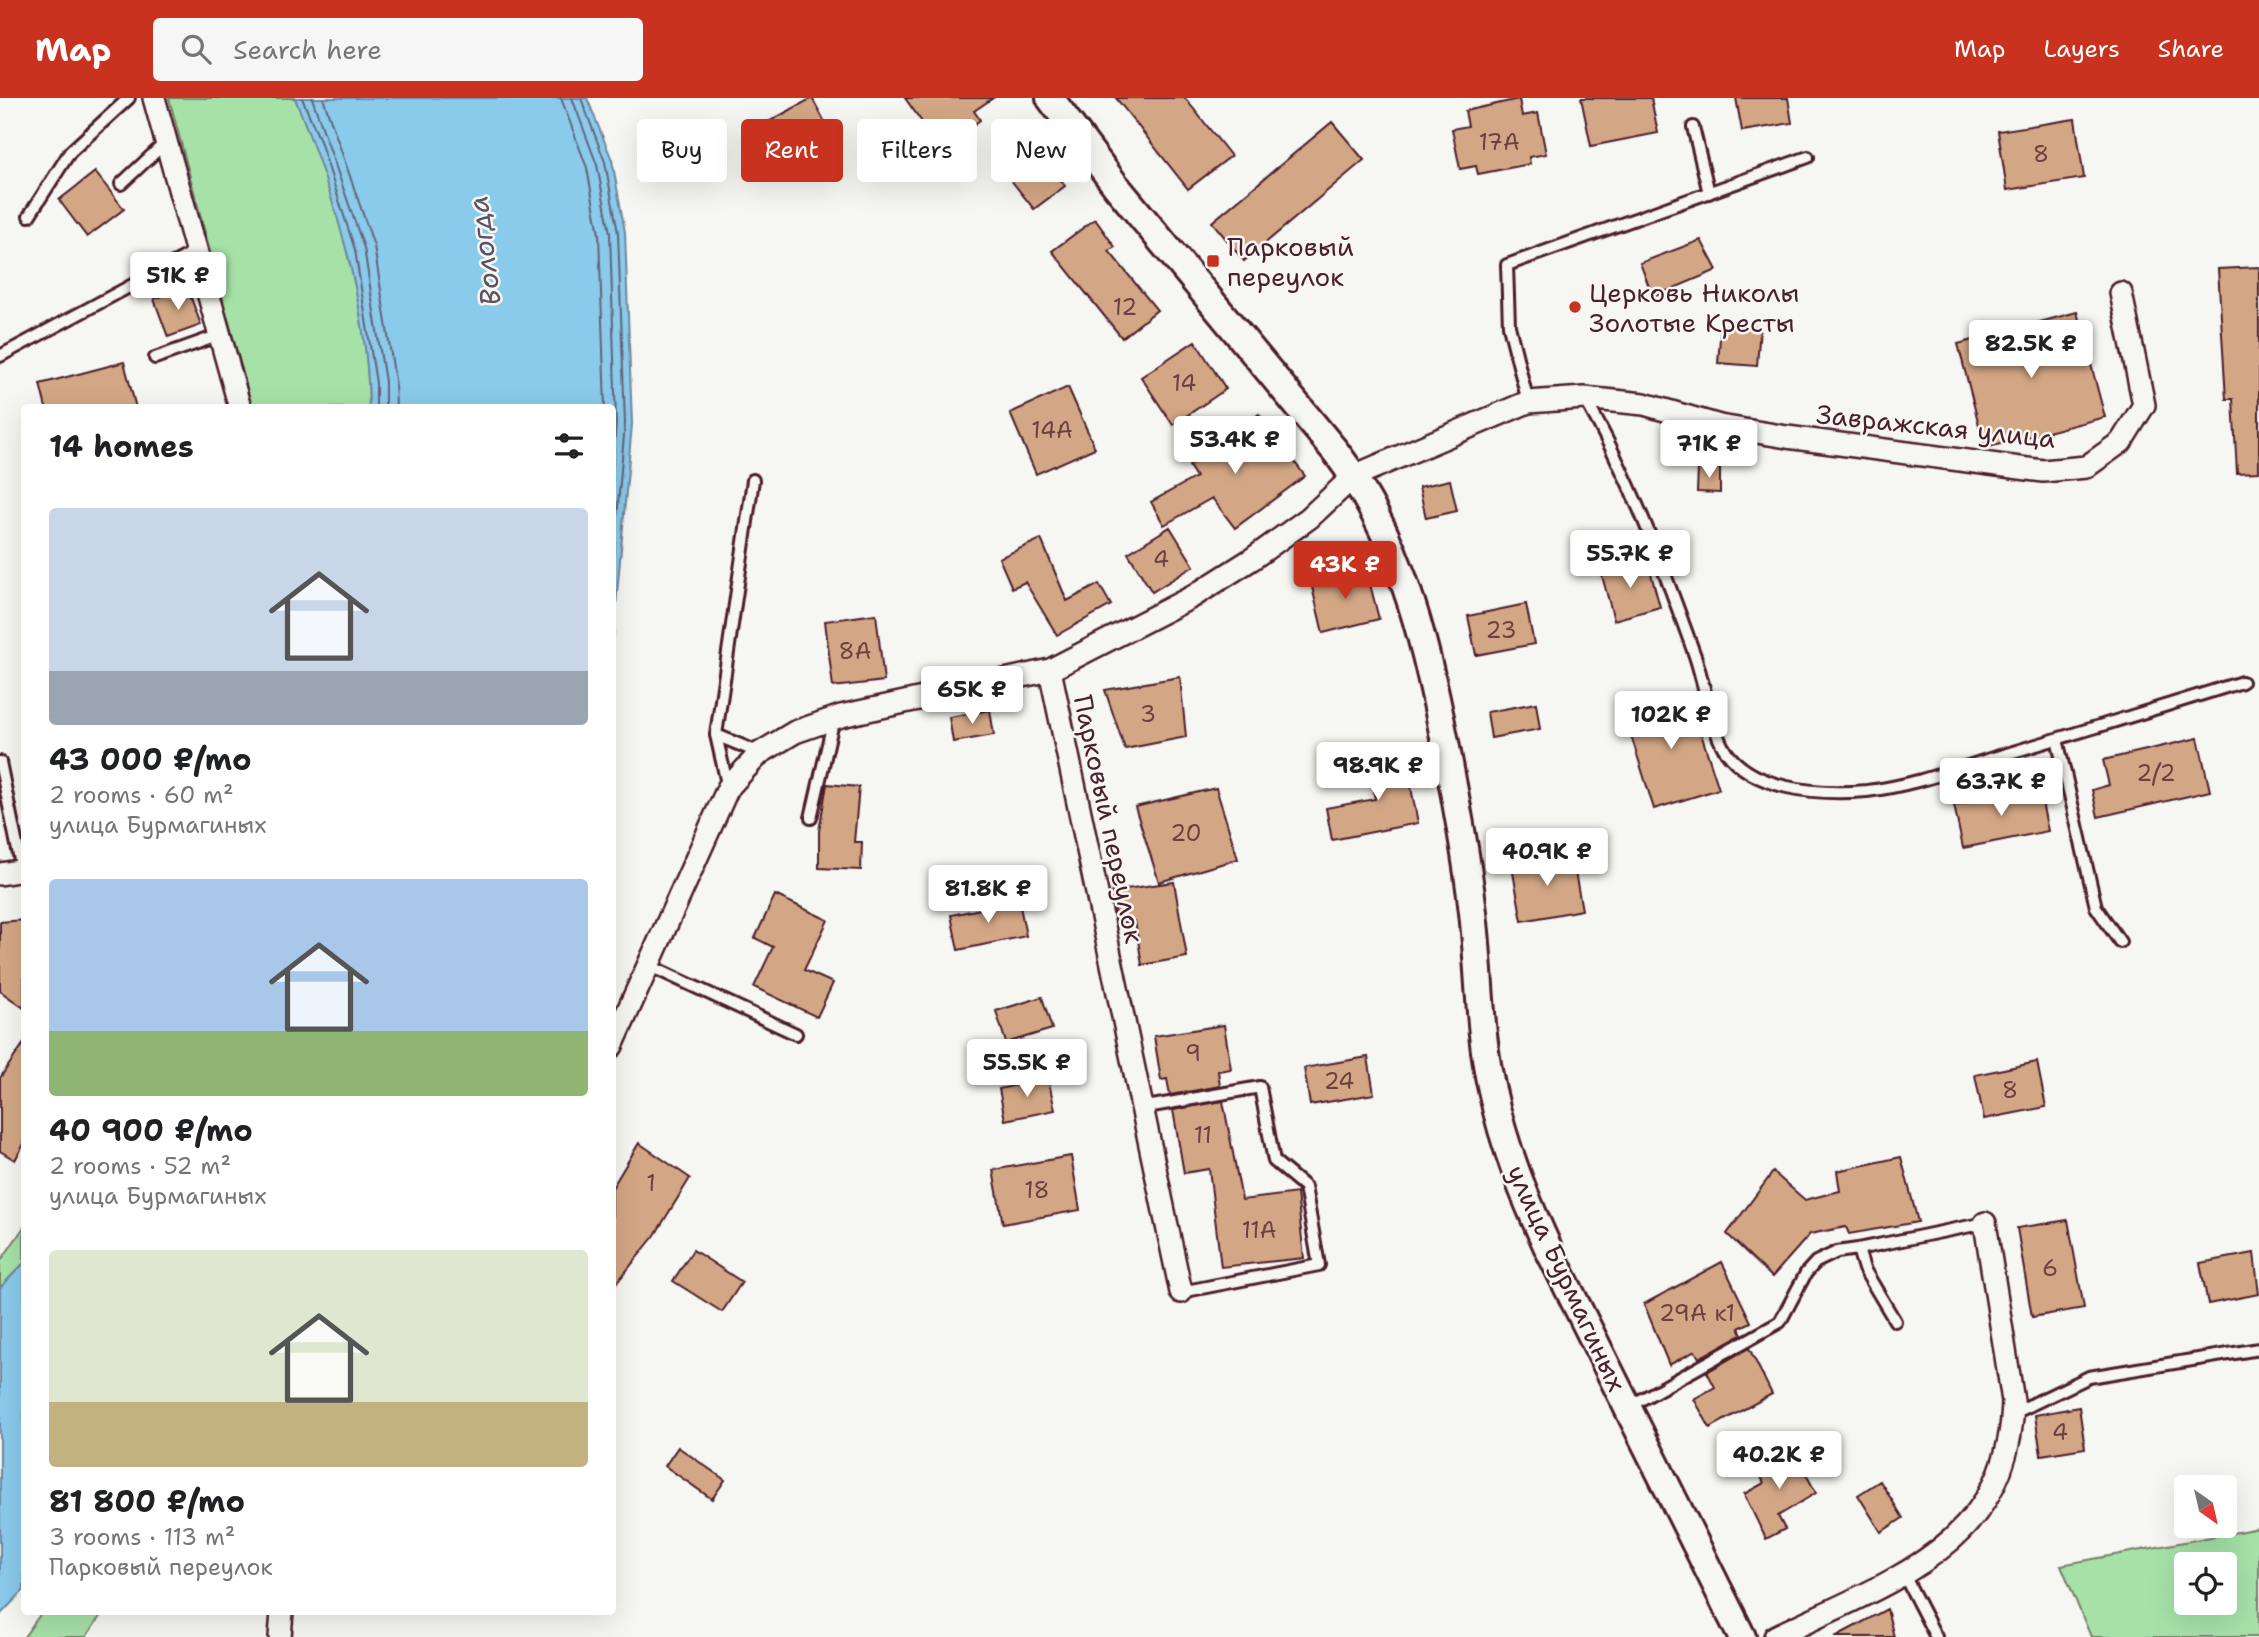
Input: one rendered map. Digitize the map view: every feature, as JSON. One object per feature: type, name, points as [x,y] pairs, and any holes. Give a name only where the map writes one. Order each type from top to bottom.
[{"type":"street","points":[[154,98],[239,404]]},
{"type":"street","name":"улица Бурмагиных","points":[[1051,98],[1116,187],[1354,476],[1389,543],[1415,612],[1438,700],[1462,833],[1475,931],[1481,1028],[1505,1143],[1523,1195],[1742,1637]]},
{"type":"street","name":"Завражская улица","points":[[1354,476],[1528,402],[1584,398],[1644,404],[1720,426],[1787,437],[2043,471],[2086,467],[2120,442],[2144,405],[2121,293]]},
{"type":"street","name":"Парковый переулок","points":[[1181,1292],[1050,670],[1192,597],[1252,559],[1309,518],[1354,476]]},
{"type":"street","points":[[616,1038],[728,788],[760,753],[795,732],[834,718],[1050,670]]},
{"type":"street","points":[[0,874],[21,870]]},
{"type":"street","points":[[1775,1637],[1903,1573],[1944,1546],[1984,1506],[2007,1454],[2012,1414],[1985,1223]]},
{"type":"street","points":[[279,1636],[282,1615]]},
{"type":"lane","points":[[29,216],[70,152],[129,98]]},
{"type":"lane","points":[[1693,127],[1709,193]]},
{"type":"lane","points":[[121,184],[166,142]]},
{"type":"lane","points":[[1528,402],[1509,326],[1507,265],[1808,157]]},
{"type":"lane","points":[[0,356],[196,251]]},
{"type":"lane","points":[[155,358],[220,335]]},
{"type":"lane","points":[[1584,398],[1616,453],[1640,504],[1701,671],[1721,745],[1739,768],[1772,783],[1818,792],[1868,791],[1929,777],[2242,682]]},
{"type":"lane","points":[[728,788],[716,735],[753,480]]},
{"type":"lane","points":[[811,818],[834,718]]},
{"type":"lane","points":[[716,735],[760,753]]},
{"type":"lane","points":[[2057,739],[2096,907],[2120,942]]},
{"type":"lane","points":[[0,762],[21,861]]},
{"type":"lane","points":[[650,966],[796,1034]]},
{"type":"lane","points":[[1141,1108],[1261,1087],[1274,1161],[1305,1187],[1319,1265],[1181,1292]]},
{"type":"lane","points":[[1628,1407],[1780,1322],[1806,1273],[1816,1262],[1838,1252],[1985,1223]]},
{"type":"lane","points":[[1858,1249],[1864,1269],[1895,1321]]},
{"type":"lane","points":[[2012,1414],[2089,1377],[2259,1349]]},
{"type":"lane","points":[[1903,1573],[1936,1637]]},
{"type":"green space","points":[[169,98],[295,98],[336,211],[347,250],[363,328],[369,404],[251,404]]},
{"type":"green space","points":[[21,1231],[21,1266],[0,1288],[0,1262]]},
{"type":"green space","points":[[2259,1528],[2259,1637],[2091,1637],[2061,1565],[2205,1538],[2237,1538],[2237,1532]]},
{"type":"green space","points":[[40,1615],[101,1615],[86,1637],[24,1637]]},
{"type":"water","name":"Вологда","points":[[295,98],[587,98],[612,160],[625,232],[632,424],[616,605],[616,404],[369,404],[367,368],[355,289],[323,173]]},
{"type":"water","points":[[21,1266],[21,1593],[0,1615],[0,1288]]},
{"type":"building","points":[[812,98],[823,119],[774,119]]},
{"type":"building","points":[[905,98],[993,98],[974,111],[980,120],[977,122],[977,119],[920,119]]},
{"type":"building","points":[[1116,98],[1185,98],[1231,156],[1188,189]]},
{"type":"building","points":[[1581,98],[1651,98],[1658,133],[1591,146]]},
{"type":"building","points":[[1736,98],[1788,98],[1792,123],[1742,131]]},
{"type":"building","points":[[1519,99],[1522,116],[1538,113],[1546,154],[1529,157],[1530,164],[1478,174],[1476,166],[1460,169],[1452,129],[1468,126],[1465,111]]},
{"type":"building","points":[[2075,119],[2084,178],[2007,190],[1998,131]]},
{"type":"building","points":[[1332,122],[1364,160],[1244,261],[1212,222]]},
{"type":"building","points":[[95,172],[124,209],[87,237],[59,200]]},
{"type":"building","points":[[1012,182],[1062,182],[1065,186],[1034,209]]},
{"type":"building","points":[[1095,219],[1115,247],[1109,251],[1157,310],[1122,338],[1052,251]]},
{"type":"building","points":[[1701,240],[1717,270],[1653,297],[1640,263]]},
{"type":"building","points":[[2259,267],[2259,472],[2237,473],[2233,399],[2226,399],[2218,269]]},
{"type":"building","points":[[187,287],[201,325],[168,337],[154,299]]},
{"type":"building","points":[[2077,312],[2105,417],[1985,448],[1958,344]]},
{"type":"building","points":[[1721,325],[1760,327],[1757,366],[1718,363]]},
{"type":"building","points":[[1195,341],[1226,389],[1173,425],[1141,377]]},
{"type":"building","points":[[124,362],[135,404],[45,404],[40,384]]},
{"type":"building","points":[[1068,387],[1095,448],[1036,474],[1010,413]]},
{"type":"building","points":[[1259,414],[1305,476],[1235,528],[1212,498],[1164,525],[1151,502],[1196,477],[1189,466]]},
{"type":"building","points":[[1698,468],[1720,468],[1720,493],[1697,492]]},
{"type":"building","points":[[1450,480],[1457,511],[1426,518],[1419,487]]},
{"type":"building","points":[[1170,527],[1194,566],[1152,592],[1128,553]]},
{"type":"building","points":[[1041,539],[1067,601],[1099,584],[1111,605],[1057,635],[1025,582],[1012,588],[999,558]]},
{"type":"building","points":[[1647,559],[1660,607],[1614,620],[1601,572]]},
{"type":"building","points":[[1366,569],[1379,619],[1323,633],[1311,583]]},
{"type":"building","points":[[1526,604],[1534,644],[1476,655],[1468,616]]},
{"type":"building","points":[[876,614],[884,681],[833,687],[825,621]]},
{"type":"building","points":[[1180,677],[1186,737],[1125,749],[1105,690]]},
{"type":"building","points":[[1688,694],[1719,789],[1654,809],[1624,713]]},
{"type":"building","points":[[1536,703],[1540,729],[1491,738],[1487,712]]},
{"type":"building","points":[[990,710],[994,735],[953,742],[949,717]]},
{"type":"building","points":[[2198,738],[2210,791],[2098,817],[2092,790],[2109,785],[2103,760]]},
{"type":"building","points":[[1404,752],[1418,823],[1332,840],[1326,808],[1375,799],[1367,759]]},
{"type":"building","points":[[827,784],[859,787],[854,842],[862,842],[861,870],[819,868],[819,831]]},
{"type":"building","points":[[1216,788],[1238,859],[1159,882],[1135,807]]},
{"type":"building","points":[[2039,788],[2048,831],[1963,848],[1954,805]]},
{"type":"building","points":[[1572,856],[1582,910],[1522,921],[1512,867]]},
{"type":"building","points":[[1174,882],[1187,957],[1142,965],[1135,921],[1117,923],[1112,891]]},
{"type":"building","points":[[775,895],[828,920],[804,970],[833,983],[817,1017],[754,987],[773,947],[755,938]]},
{"type":"building","points":[[1019,901],[1026,936],[958,950],[951,915]]},
{"type":"building","points":[[21,920],[21,1006],[0,991],[0,922]]},
{"type":"building","points":[[1042,997],[1052,1029],[1006,1043],[996,1011]]},
{"type":"building","points":[[1224,1025],[1231,1069],[1218,1071],[1220,1086],[1170,1095],[1167,1079],[1161,1080],[1154,1036]]},
{"type":"building","points":[[21,1047],[21,1149],[15,1160],[0,1151],[0,1078]]},
{"type":"building","points":[[1368,1057],[1374,1094],[1310,1105],[1304,1068]]},
{"type":"building","points":[[2037,1062],[2046,1107],[1984,1119],[1975,1075]]},
{"type":"building","points":[[1048,1078],[1055,1110],[1005,1120],[999,1089]]},
{"type":"building","points":[[1223,1101],[1242,1200],[1297,1193],[1304,1258],[1221,1267],[1209,1169],[1184,1173],[1173,1110]]},
{"type":"building","points":[[639,1143],[690,1178],[655,1235],[616,1284],[616,1181]]},
{"type":"building","points":[[1071,1156],[1080,1210],[1003,1224],[993,1170]]},
{"type":"building","points":[[1901,1157],[1918,1222],[1849,1234],[1846,1227],[1810,1234],[1772,1277],[1727,1234],[1773,1172],[1805,1200],[1840,1191],[1837,1171]]},
{"type":"building","points":[[2068,1220],[2084,1308],[2032,1317],[2017,1228]]},
{"type":"building","points":[[693,1250],[742,1282],[722,1312],[673,1281]]},
{"type":"building","points":[[2254,1253],[2259,1294],[2208,1304],[2200,1263]]},
{"type":"building","points":[[1722,1262],[1751,1322],[1739,1328],[1742,1334],[1699,1358],[1695,1351],[1669,1365],[1644,1304]]},
{"type":"building","points":[[1749,1348],[1772,1394],[1710,1428],[1694,1399],[1715,1387],[1707,1372]]},
{"type":"building","points":[[2079,1407],[2085,1448],[2041,1455],[2035,1415]]},
{"type":"building","points":[[1791,1446],[1816,1493],[1778,1516],[1785,1529],[1766,1539],[1744,1494],[1764,1483],[1756,1466]]},
{"type":"building","points":[[678,1447],[725,1480],[712,1499],[665,1466]]},
{"type":"building","points":[[1880,1481],[1903,1518],[1881,1532],[1858,1495]]},
{"type":"building","points":[[1887,1609],[1894,1637],[1835,1637]]},
{"type":"place","name":"Парковый переулок","points":[[1213,261]]},
{"type":"place","name":"Церковь Николы Золотые Кресты","points":[[1575,307]]}]
